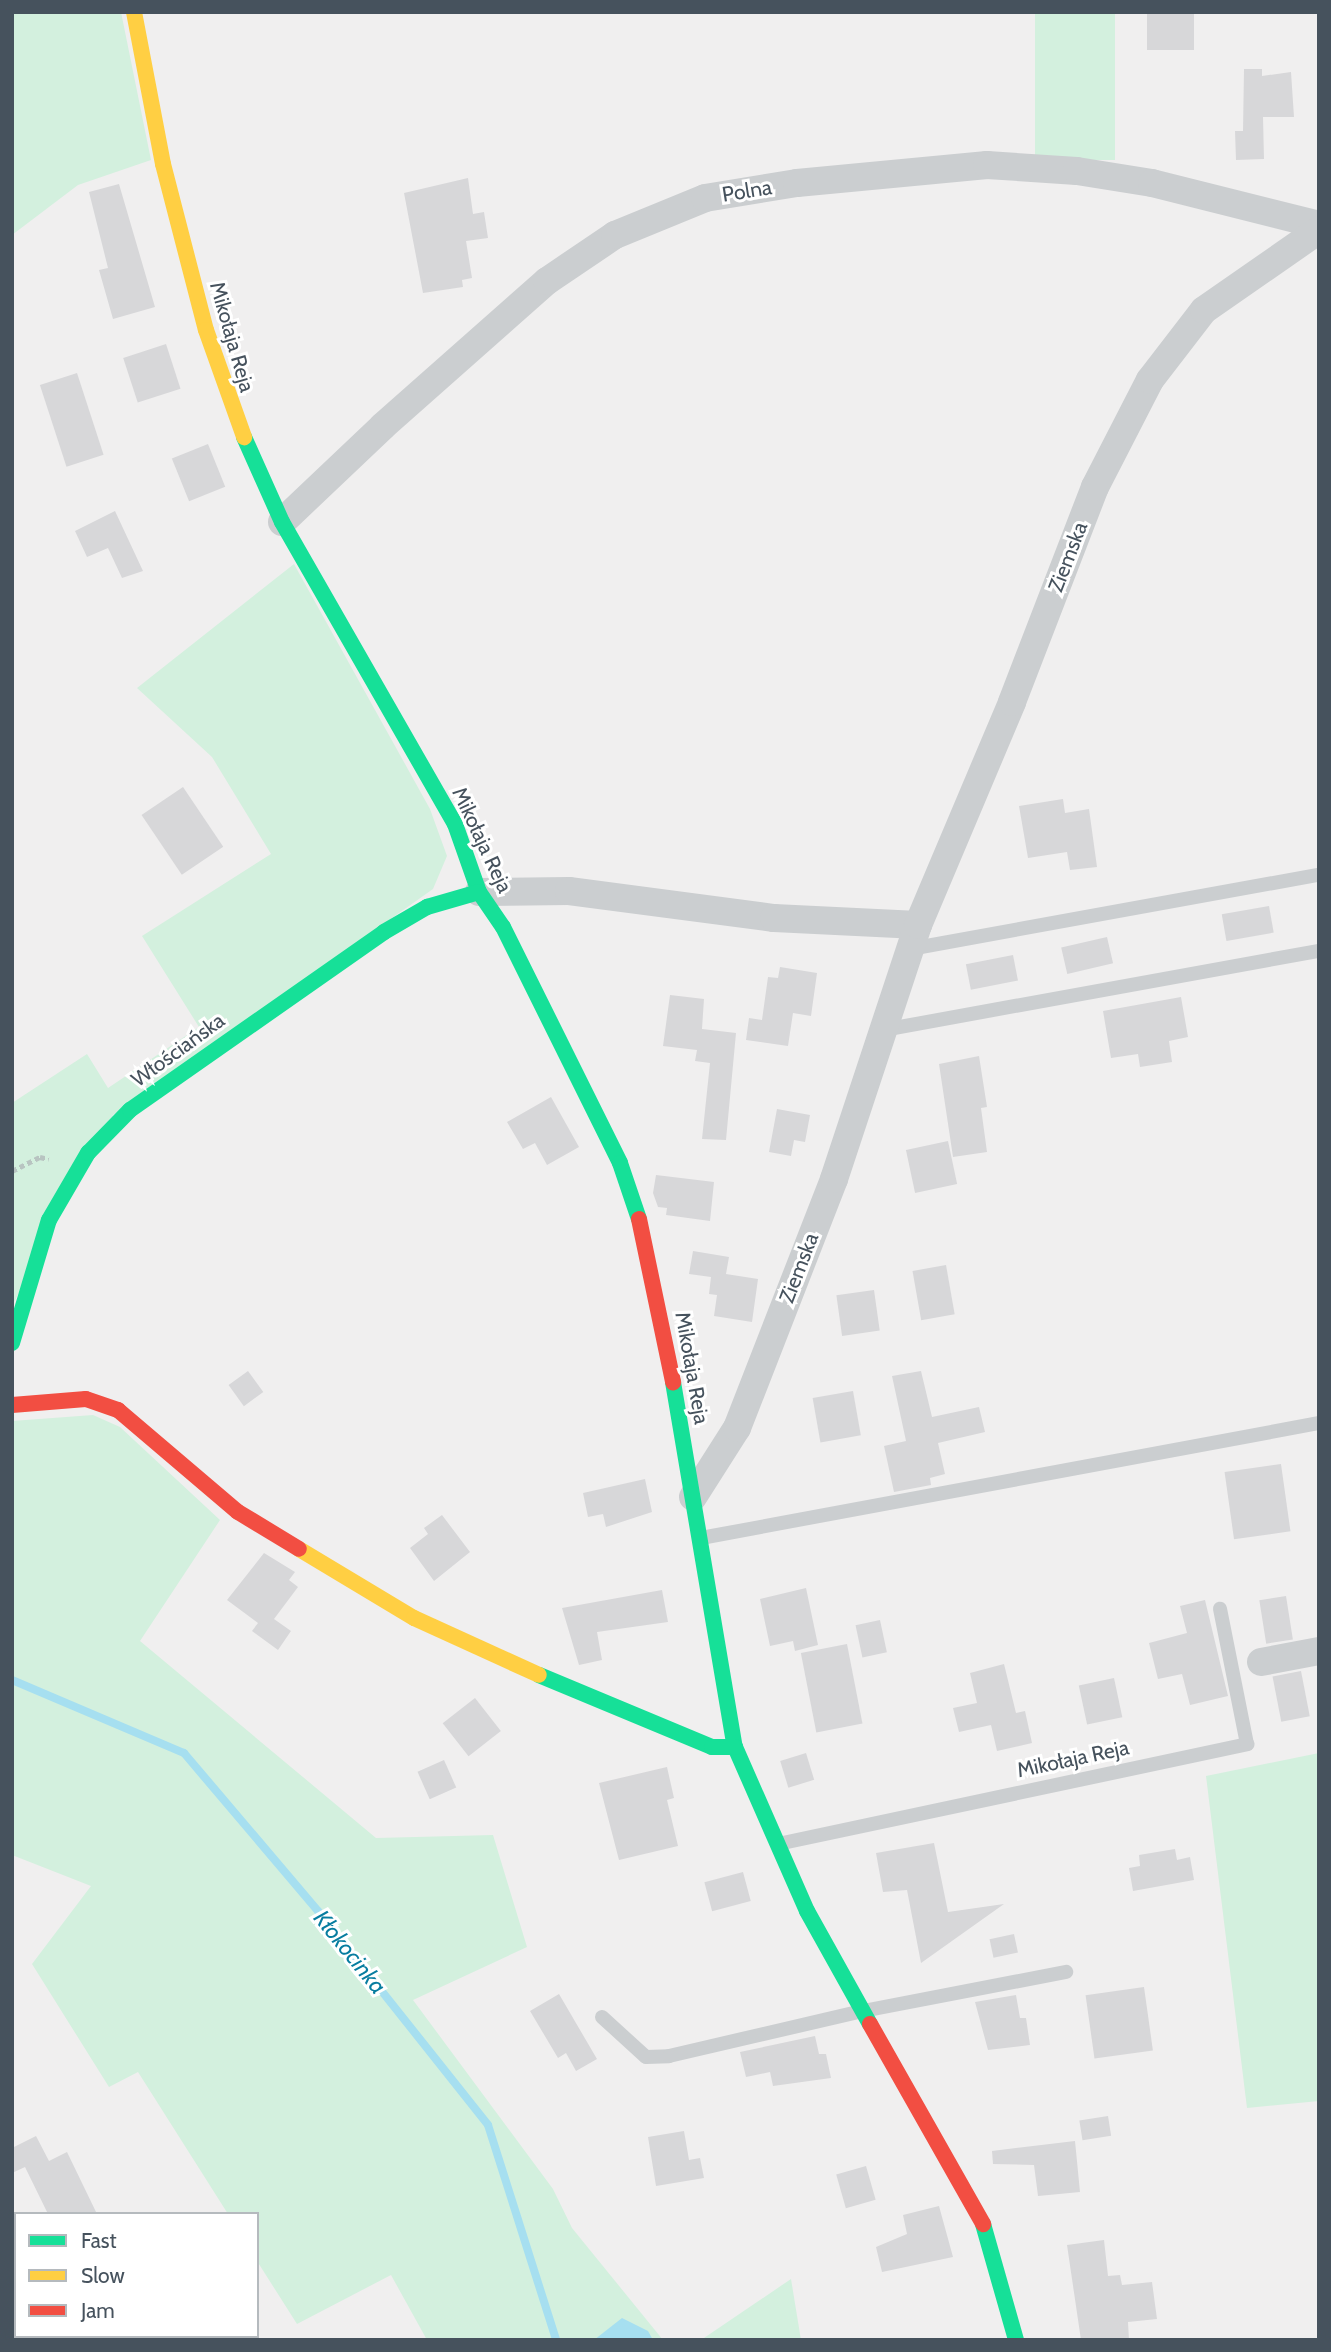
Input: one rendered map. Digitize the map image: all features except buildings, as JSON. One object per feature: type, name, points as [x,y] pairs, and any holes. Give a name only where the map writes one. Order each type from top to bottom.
[{"type":"street","name":"Mikołaja Reja","points":[[134,12],[163,164],[206,330],[252,461],[282,522],[455,824],[479,892],[509,939],[620,1163],[642,1228],[661,1310],[735,1748],[773,1845],[983,2224],[1016,2340]]},
{"type":"street","name":"Polna","points":[[282,522],[383,426],[547,281],[615,234],[705,198],[797,183],[988,165],[1077,171],[1152,183],[1319,228]]},
{"type":"street","name":"Ziemska","points":[[693,1497],[737,1428],[834,1179],[914,937],[1012,702],[1095,487],[1150,380],[1204,310],[1319,228]]},
{"type":"street","points":[[479,892],[569,891],[914,937]]},
{"type":"street","name":"Włościańska","points":[[12,1343],[49,1220],[88,1153],[130,1110],[384,932],[428,906],[479,892]]},
{"type":"street","points":[[12,1405],[86,1399],[118,1410],[239,1512],[414,1618],[511,1664],[712,1747],[735,1748]]},
{"type":"street","points":[[1261,1662],[1319,1651]]},
{"type":"lane","points":[[914,937],[1319,874]]},
{"type":"lane","points":[[883,1030],[1319,951]]},
{"type":"lane","points":[[700,1538],[1319,1423]]},
{"type":"lane","name":"Mikołaja Reja","points":[[773,1845],[1247,1744],[1220,1609]]},
{"type":"lane","points":[[602,2017],[646,2057],[669,2056],[863,2011],[1066,1972]]},
{"type":"green space","points":[[12,12],[121,12],[151,160],[78,185],[12,235]]},
{"type":"green space","points":[[1035,12],[1115,12],[1115,160],[1035,160]]},
{"type":"green space","points":[[294,564],[430,809],[447,856],[433,889],[113,1115],[12,1306],[12,1103],[87,1054],[108,1088],[199,1027],[142,936],[271,854],[212,757],[137,688]]},
{"type":"green space","points":[[93,1415],[120,1427],[220,1520],[140,1641],[376,1838],[493,1835],[527,1947],[413,2000],[553,2189],[572,2228],[663,2340],[427,2340],[391,2275],[297,2324],[259,2264],[259,2212],[227,2212],[138,2072],[109,2087],[32,1964],[91,1886],[12,1855],[12,1421]]},
{"type":"green space","points":[[1319,1753],[1319,2101],[1247,2108],[1206,1776]]},
{"type":"green space","points":[[791,2279],[801,2340],[701,2340]]},
{"type":"water","points":[[622,2318],[648,2331],[653,2340],[594,2340]]},
{"type":"waterway","name":"Kłokocinka","points":[[12,1680],[184,1753],[318,1911],[488,2125],[556,2340]]},
{"type":"traffic: fast","points":[[244,437],[282,522],[455,824],[479,892],[503,927],[620,1163],[639,1219]]},
{"type":"traffic: fast","points":[[12,1343],[49,1220],[88,1153],[130,1110],[384,932],[427,907],[479,892]]},
{"type":"traffic: fast","points":[[673,1382],[735,1747],[807,1911],[870,2024]]},
{"type":"traffic: fast","points":[[539,1675],[712,1747],[735,1747]]},
{"type":"traffic: fast","points":[[983,2224],[1016,2340]]},
{"type":"traffic: slow","points":[[134,12],[163,164],[206,330],[244,437]]},
{"type":"traffic: slow","points":[[299,1549],[414,1618],[539,1675]]},
{"type":"traffic: jam","points":[[639,1219],[673,1382]]},
{"type":"traffic: jam","points":[[12,1405],[86,1399],[118,1410],[238,1512],[299,1549]]},
{"type":"traffic: jam","points":[[870,2024],[983,2224]]}]
